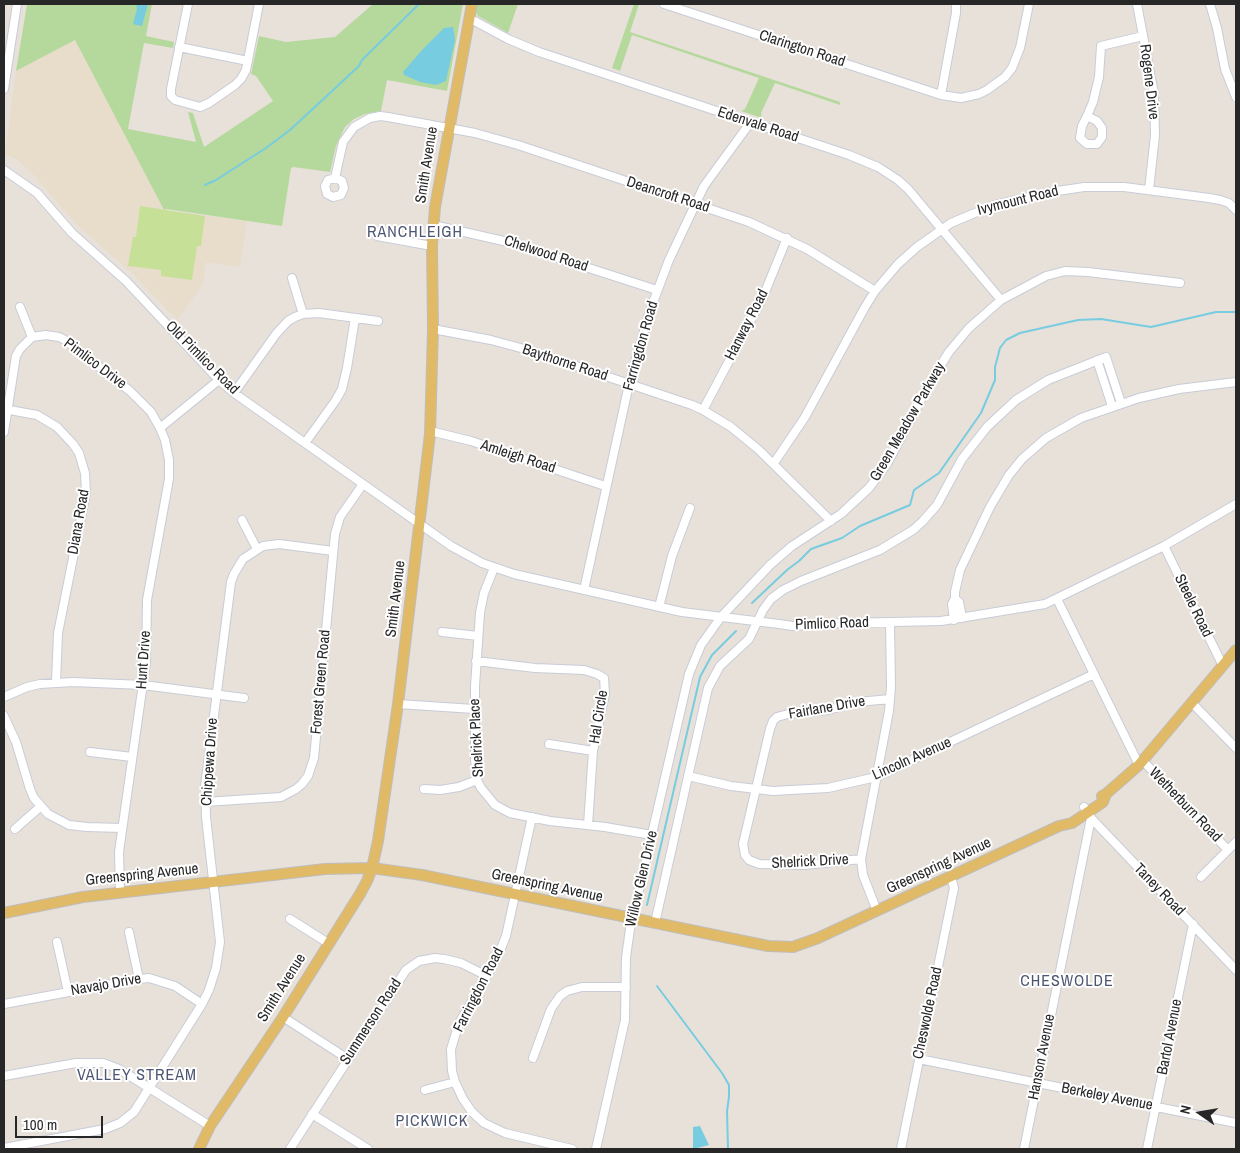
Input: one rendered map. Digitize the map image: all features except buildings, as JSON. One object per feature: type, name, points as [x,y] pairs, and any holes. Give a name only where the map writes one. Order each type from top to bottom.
[{"type":"main road","name":"Smith Avenue","points":[[199,1149],[210,1126],[283,1017],[360,894],[372,868],[378,841],[398,704],[430,431],[433,329],[433,225],[448,127],[472,4]]},
{"type":"main road","name":"Greenspring Avenue","points":[[4,913],[60,901],[120,893],[333,868],[372,868],[422,875],[768,946],[782,947],[804,944],[1059,826],[1068,816],[1087,813],[1141,763],[1236,650]]},
{"type":"street","points":[[4,89],[8,34],[17,4]]},
{"type":"street","points":[[188,4],[171,96],[175,100],[200,107],[209,103],[241,79],[246,70],[260,4]]},
{"type":"street","name":"Clarington Road","points":[[664,4],[941,95],[961,98],[987,90],[1005,77],[1012,68],[1020,48],[1029,4]]},
{"type":"street","points":[[693,13],[696,4]]},
{"type":"street","points":[[941,95],[956,4]]},
{"type":"street","name":"Rogene Drive","points":[[1137,4],[1152,78],[1155,117],[1149,190]]},
{"type":"street","points":[[1210,4],[1225,69],[1236,97]]},
{"type":"street","name":"Edenvale Road","points":[[469,18],[508,40],[539,52],[849,155],[878,167],[908,189],[1001,300]]},
{"type":"street","points":[[1087,116],[1093,102],[1099,77],[1101,46],[1143,36]]},
{"type":"street","points":[[179,47],[248,61]]},
{"type":"street","name":"Deancroft Road","points":[[335,178],[343,142],[348,133],[361,122],[380,116],[448,127],[518,145],[749,222],[787,238],[875,291]]},
{"type":"street","name":"Farringdon Road","points":[[584,590],[605,486],[642,332],[657,290],[695,204],[710,176],[750,123]]},
{"type":"street","name":"Old Pimlico Road","points":[[4,170],[37,193],[72,233],[126,281],[219,380],[234,393],[420,523]]},
{"type":"street","name":"Ivymount Road","points":[[774,464],[805,417],[875,291],[898,264],[942,229],[979,210],[1051,192],[1102,186],[1149,190],[1220,200],[1229,203],[1236,210]]},
{"type":"street","name":"Chelwood Road","points":[[433,225],[508,242],[657,290]]},
{"type":"street","points":[[377,236],[432,246]]},
{"type":"street","name":"Hanway Road","points":[[703,410],[763,296],[787,238]]},
{"type":"street","name":"Green Meadow Parkway","points":[[721,617],[737,602],[756,578],[780,555],[851,506],[869,488],[887,464],[928,386],[949,352],[974,323],[1001,300],[1046,276],[1065,271],[1180,283]]},
{"type":"street","points":[[292,278],[303,314]]},
{"type":"street","points":[[4,432],[6,409],[16,356],[32,337],[20,307]]},
{"type":"street","points":[[234,393],[282,326],[303,314],[319,313],[378,321]]},
{"type":"street","points":[[305,443],[342,389],[355,318]]},
{"type":"street","name":"Baythorne Road","points":[[433,329],[509,344],[703,410],[731,427],[774,464],[831,521]]},
{"type":"street","name":"Pimlico Drive","points":[[32,337],[46,335],[66,340],[130,391],[151,412],[160,428]]},
{"type":"street","points":[[758,621],[767,604],[783,590],[880,550],[913,530],[936,505],[968,450],[998,415],[1016,400],[1048,380],[1106,357],[1121,403]]},
{"type":"street","points":[[1097,360],[1112,406]]},
{"type":"street","points":[[160,428],[219,380]]},
{"type":"street","points":[[958,619],[959,602],[955,599],[964,559],[999,490],[1009,475],[1022,459],[1046,438],[1081,418],[1121,403],[1160,392],[1236,382]]},
{"type":"street","name":"Diana Road","points":[[6,409],[37,415],[58,427],[79,453],[85,473],[87,484],[84,505],[58,633],[56,682]]},
{"type":"street","name":"Hunt Drive","points":[[120,893],[118,866],[143,685],[147,600],[169,479],[169,460],[160,428]]},
{"type":"street","name":"Amleigh Road","points":[[430,431],[471,441],[605,486]]},
{"type":"street","name":"Forest Green Road","points":[[205,802],[281,797],[296,789],[308,776],[314,758],[335,534],[340,517],[363,484]]},
{"type":"street","name":"Pimlico Road","points":[[420,523],[451,546],[494,568],[659,607],[793,626],[958,619],[1032,608],[1057,599],[1164,546],[1236,504]]},
{"type":"street","points":[[659,607],[672,556],[690,508]]},
{"type":"street","points":[[242,520],[257,549],[280,544],[333,550]]},
{"type":"street","name":"Steele Road","points":[[1164,546],[1223,666]]},
{"type":"street","name":"Chippewa Drive","points":[[4,1148],[114,1126],[134,1112],[202,1004],[213,980],[219,954],[220,929],[205,802],[206,769],[231,582],[243,559],[257,549]]},
{"type":"street","name":"Shelrick Place","points":[[494,568],[482,603],[476,661],[474,709],[478,780],[486,796],[496,806],[510,813],[532,818],[652,835]]},
{"type":"street","points":[[1057,599],[1141,763]]},
{"type":"street","name":"Willow Glen Drive","points":[[596,1149],[626,1009],[627,949],[691,666],[701,645],[721,617]]},
{"type":"street","name":"Willow Glen Drive","points":[[655,923],[705,698],[711,680],[720,666],[750,639],[758,621]]},
{"type":"street","points":[[877,911],[865,883],[861,849],[890,699],[890,622]]},
{"type":"street","points":[[442,632],[478,636]]},
{"type":"street","name":"Hal Circle","points":[[476,661],[535,668],[584,670],[604,678],[604,694],[593,751],[588,825]]},
{"type":"street","name":"Lincoln Avenue","points":[[688,776],[756,790],[809,790],[876,777],[1094,674]]},
{"type":"street","points":[[4,697],[27,688],[56,682],[143,685],[244,698]]},
{"type":"street","name":"Fairlane Drive","points":[[756,790],[773,721],[781,716],[828,710],[858,702],[890,699]]},
{"type":"street","points":[[1192,703],[1236,748]]},
{"type":"street","points":[[398,704],[474,709]]},
{"type":"street","points":[[4,716],[16,742],[30,789],[40,807],[54,819],[69,825],[122,828]]},
{"type":"street","points":[[549,744],[593,751]]},
{"type":"street","points":[[90,752],[132,758]]},
{"type":"street","name":"Wetherburn Road","points":[[1141,763],[1228,850]]},
{"type":"street","points":[[424,789],[440,790],[458,787],[478,780]]},
{"type":"street","name":"Shelrick Drive","points":[[756,790],[743,844],[745,855],[749,860],[760,864],[805,865],[861,859]]},
{"type":"street","points":[[16,829],[40,807]]},
{"type":"street","name":"Taney Road","points":[[1087,813],[1236,970]]},
{"type":"street","name":"Hanson Avenue","points":[[1024,1149],[1087,813]]},
{"type":"street","name":"Farringdon Road","points":[[532,818],[506,936],[487,976],[459,1023],[451,1049],[451,1060],[455,1082],[466,1105],[478,1118],[491,1127],[513,1136],[572,1149]]},
{"type":"street","points":[[1201,877],[1236,842]]},
{"type":"street","name":"Cheswolde Road","points":[[901,1149],[954,888],[951,877]]},
{"type":"street","points":[[290,919],[328,943]]},
{"type":"street","name":"Bartol Avenue","points":[[1147,1149],[1193,924]]},
{"type":"street","points":[[129,932],[139,978]]},
{"type":"street","points":[[57,942],[68,992]]},
{"type":"street","name":"Summerson Road","points":[[290,1149],[400,977],[412,965],[427,959],[444,959],[461,963],[487,976]]},
{"type":"street","name":"Navajo Drive","points":[[4,1004],[139,978],[148,978],[175,986],[202,1004]]},
{"type":"street","points":[[533,1058],[551,1009],[560,996],[567,991],[582,987],[626,987]]},
{"type":"street","points":[[283,1017],[348,1059]]},
{"type":"street","name":"Berkeley Avenue","points":[[919,1059],[1236,1123]]},
{"type":"street","points":[[4,1076],[76,1063],[95,1062],[111,1065],[210,1126]]},
{"type":"street","points":[[425,1090],[455,1082]]},
{"type":"street","points":[[312,1114],[368,1149]]},
{"type":"shaded area","points":[[75,40],[164,210],[247,221],[240,267],[206,262],[203,284],[177,320],[132,273],[78,226],[31,172],[16,159],[5,154],[16,71]]},
{"type":"green space","points":[[27,4],[152,4],[146,36],[174,42],[173,48],[144,43],[128,129],[196,142],[188,112],[193,113],[204,147],[273,101],[256,76],[251,74],[259,36],[286,42],[335,37],[373,4],[463,4],[447,91],[387,80],[381,111],[365,114],[354,119],[345,127],[336,146],[330,172],[291,168],[282,226],[164,210],[75,40],[16,71]]},
{"type":"green space","points":[[476,4],[518,4],[508,33],[478,16],[475,10]]},
{"type":"green space","points":[[634,4],[639,4],[630,32],[840,102],[840,105],[775,83],[761,113],[762,118],[741,111],[745,109],[759,78],[632,35],[620,71],[612,68]]},
{"type":"green space","points":[[140,206],[205,216],[201,246],[197,246],[192,280],[161,276],[161,270],[128,266],[133,237],[136,237]]},
{"type":"water","points":[[136,4],[148,4],[142,26],[133,24],[137,9]]},
{"type":"water","points":[[453,27],[455,40],[446,81],[436,85],[420,82],[404,75],[403,72],[444,28]]},
{"type":"water","points":[[700,1126],[709,1145],[693,1149],[693,1127]]},
{"type":"waterway","points":[[205,185],[266,148],[290,130],[359,66],[362,60],[419,4]]},
{"type":"waterway","points":[[752,603],[811,549],[842,538],[860,526],[910,505],[914,490],[939,473],[981,413],[995,380],[995,367],[1000,348],[1006,340],[1020,333],[1078,320],[1101,319],[1151,327],[1216,312],[1236,312]]},
{"type":"waterway","points":[[647,905],[700,677],[712,655],[736,631]]},
{"type":"waterway","points":[[657,986],[729,1085],[727,1111],[728,1149]]},
{"type":"district","name":"RANCHLEIGH","points":[[415,233]]},
{"type":"district","name":"CHESWOLDE","points":[[1067,982]]},
{"type":"district","name":"VALLEY STREAM","points":[[137,1076]]},
{"type":"district","name":"PICKWICK","points":[[432,1122]]}]
